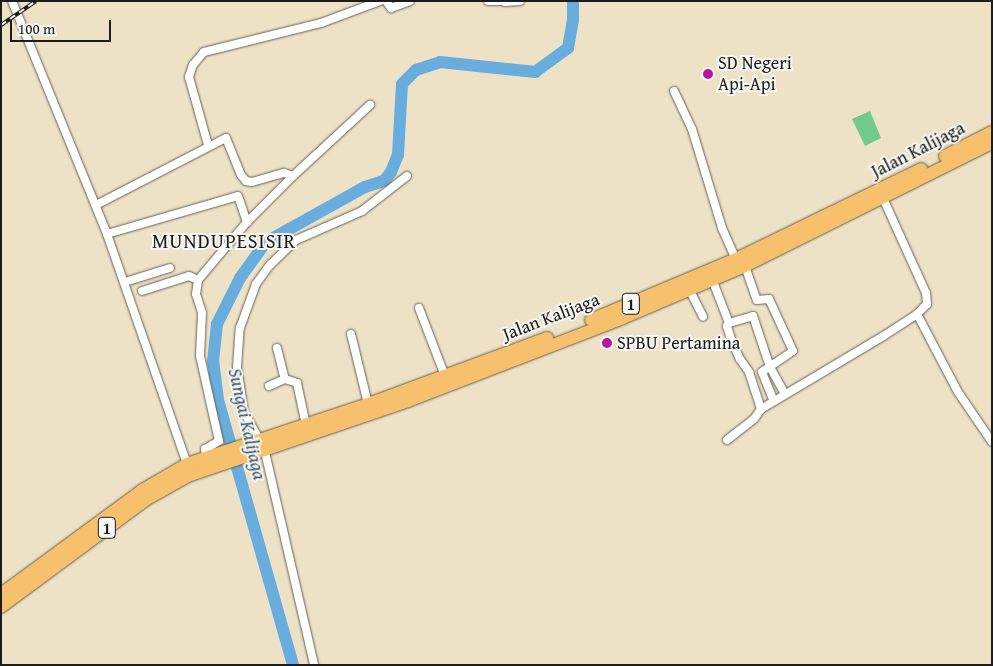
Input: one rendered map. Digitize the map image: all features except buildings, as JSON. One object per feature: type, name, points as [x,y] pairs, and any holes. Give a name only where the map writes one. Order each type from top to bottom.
[{"type":"highway","name":"Jalan Kalijaga","points":[[1,607],[147,499],[190,475],[263,453],[478,375],[689,289],[712,279],[992,132]]},
{"type":"highway","name":"Jalan Kalijaga","points":[[212,454],[368,404],[740,263],[883,198],[992,143]]},
{"type":"highway","name":"1","points":[[1,594],[142,491],[187,464],[212,454]]},
{"type":"street","points":[[12,1],[107,234],[187,464]]},
{"type":"street","points":[[208,145],[189,77],[196,61],[204,52],[321,23],[380,1]]},
{"type":"street","points":[[386,1],[392,8],[410,1]]},
{"type":"street","points":[[488,1],[520,1]]},
{"type":"street","points":[[674,91],[692,129],[722,228],[758,300],[769,299],[794,351],[762,374],[774,401]]},
{"type":"street","points":[[212,454],[205,449],[218,441],[200,356],[202,313],[196,294],[198,280],[247,222],[293,176],[370,105]]},
{"type":"street","points":[[96,205],[208,145],[226,138],[240,175],[249,182],[284,173],[293,176]]},
{"type":"street","points":[[257,440],[244,412],[237,367],[240,328],[256,284],[270,265],[296,240],[362,210],[407,176]]},
{"type":"street","points":[[107,234],[238,196],[247,222]]},
{"type":"street","points":[[727,440],[754,419],[761,409],[917,314],[927,304],[926,293],[883,198]]},
{"type":"street","points":[[125,282],[170,268]]},
{"type":"street","points":[[142,291],[189,276],[198,280]]},
{"type":"street","points":[[712,279],[729,323],[727,326],[730,336],[740,359],[749,372],[761,409]]},
{"type":"street","points":[[689,289],[703,318]]},
{"type":"street","points":[[419,308],[445,376]]},
{"type":"street","points":[[917,314],[958,392],[992,442]]},
{"type":"street","points":[[729,323],[753,316],[770,367],[785,394]]},
{"type":"street","points":[[351,334],[368,404]]},
{"type":"street","points":[[277,348],[285,379]]},
{"type":"street","points":[[269,386],[285,379],[296,383],[306,425]]},
{"type":"street","points":[[263,453],[314,665]]},
{"type":"green space","points":[[870,111],[881,138],[865,146],[852,119]]},
{"type":"waterway","name":"Sungai Kalijaga","points":[[293,665],[218,400],[213,362],[217,324],[240,278],[266,242],[365,187],[384,181],[391,172],[398,155],[402,84],[416,70],[440,62],[535,72],[568,48],[573,21],[573,1]]},
{"type":"railway","points":[[1,25],[36,1]]},
{"type":"place","name":"SD Negeri Api-Api","points":[[708,74]]},
{"type":"place","name":"SPBU Pertamina","points":[[607,343]]},
{"type":"district","name":"MUNDUPESISIR","points":[[224,240]]}]
